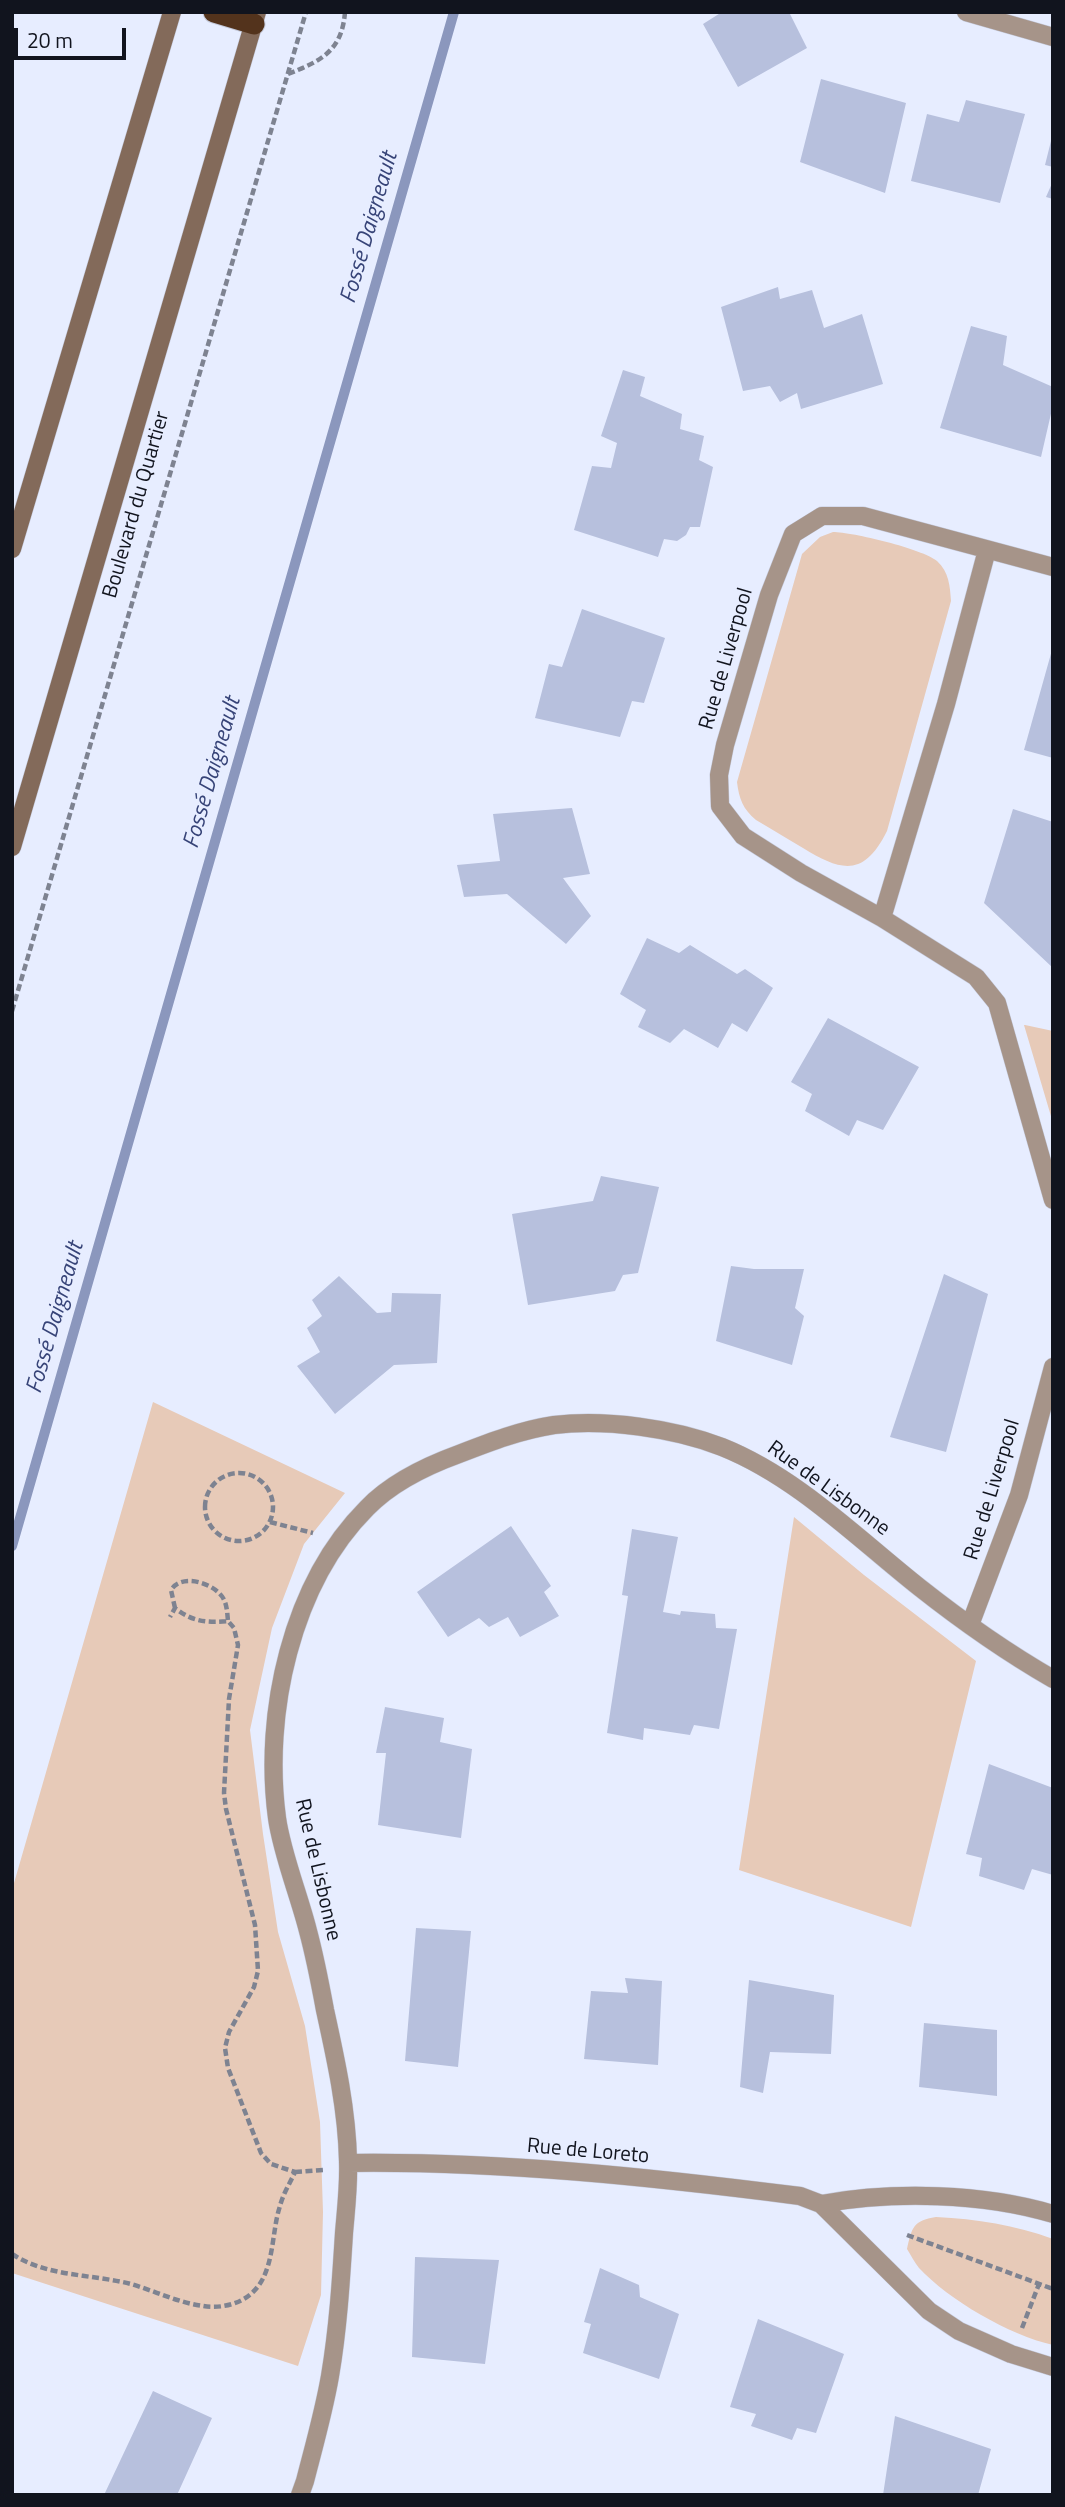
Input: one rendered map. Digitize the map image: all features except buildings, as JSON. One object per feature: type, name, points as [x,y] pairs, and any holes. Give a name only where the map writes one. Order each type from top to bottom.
[{"type":"highway","points":[[214,12],[256,18]]},
{"type":"main road","points":[[12,549],[172,12]]},
{"type":"main road","name":"Boulevard du Quartier","points":[[12,846],[256,18]]},
{"type":"street","points":[[966,12],[1053,37]]},
{"type":"street","name":"Rue de Liverpool","points":[[1053,567],[863,516],[822,516],[792,535],[769,595],[725,745],[719,775],[720,806],[743,836],[882,918],[975,977],[997,1003],[1053,1200]]},
{"type":"street","points":[[882,918],[946,704],[987,550]]},
{"type":"street","name":"Rue de Liverpool","points":[[970,1625],[1019,1496],[1053,1367]]},
{"type":"street","name":"Rue de Lisbonne","points":[[300,2495],[330,2380],[340,2296],[348,2163],[344,2104],[335,2055],[309,1934],[277,1820],[275,1718],[282,1678],[302,1611],[318,1573],[368,1507],[402,1480],[439,1462],[503,1437],[552,1426],[585,1423],[631,1426],[718,1445],[753,1460],[799,1491],[1008,1654],[1053,1679]]},
{"type":"street","name":"Rue de Loreto","points":[[348,2163],[424,2162],[623,2176],[800,2196],[821,2204],[929,2311],[959,2331],[1011,2354],[1053,2367]]},
{"type":"street","name":"Rue de Loreto","points":[[821,2204],[860,2197],[926,2196],[1001,2203],[1053,2214]]},
{"type":"path","name":"Boulevard du Quartier","points":[[12,1011],[306,12]]},
{"type":"path","points":[[287,74],[327,56],[337,42],[345,12]]},
{"type":"path","points":[[230,1474],[252,1475],[262,1481],[269,1490],[273,1512],[270,1522],[255,1538],[244,1541],[221,1537],[207,1519],[204,1508],[206,1497],[220,1478],[230,1474]]},
{"type":"path","points":[[270,1522],[340,1541]]},
{"type":"path","points":[[228,1621],[205,1623],[184,1615],[175,1608],[171,1590],[175,1583],[185,1579],[219,1592],[225,1601],[228,1621],[234,1628],[238,1646],[229,1699],[224,1793],[256,1925],[258,1971],[254,1987],[229,2032],[225,2048],[228,2068],[261,2153],[271,2164],[296,2172],[325,2170]]},
{"type":"path","points":[[170,1617],[175,1608]]},
{"type":"path","points":[[12,2254],[20,2260],[52,2270],[108,2278],[203,2306],[238,2302],[252,2293],[262,2281],[280,2204],[296,2172]]},
{"type":"path","points":[[908,2235],[1053,2289]]},
{"type":"path","points":[[1020,2334],[1039,2284]]},
{"type":"shaded area","points":[[833,532],[887,542],[929,556],[941,565],[946,575],[951,601],[887,831],[870,856],[851,866],[829,862],[756,820],[742,803],[737,782],[802,554],[820,537]]},
{"type":"shaded area","points":[[1024,1025],[1053,1031],[1053,1123]]},
{"type":"shaded area","points":[[153,1402],[345,1493],[304,1544],[272,1628],[250,1730],[278,1932],[305,2026],[320,2122],[323,2212],[321,2295],[298,2366],[12,2273],[12,1890]]},
{"type":"shaded area","points":[[794,1517],[976,1661],[911,1927],[739,1870]]},
{"type":"shaded area","points":[[936,2217],[996,2224],[1053,2239],[1053,2345],[1018,2333],[981,2315],[946,2292],[919,2268],[907,2249],[910,2235],[918,2223]]},
{"type":"waterway","name":"Fossé Daigneault","points":[[12,1546],[454,12]]}]
